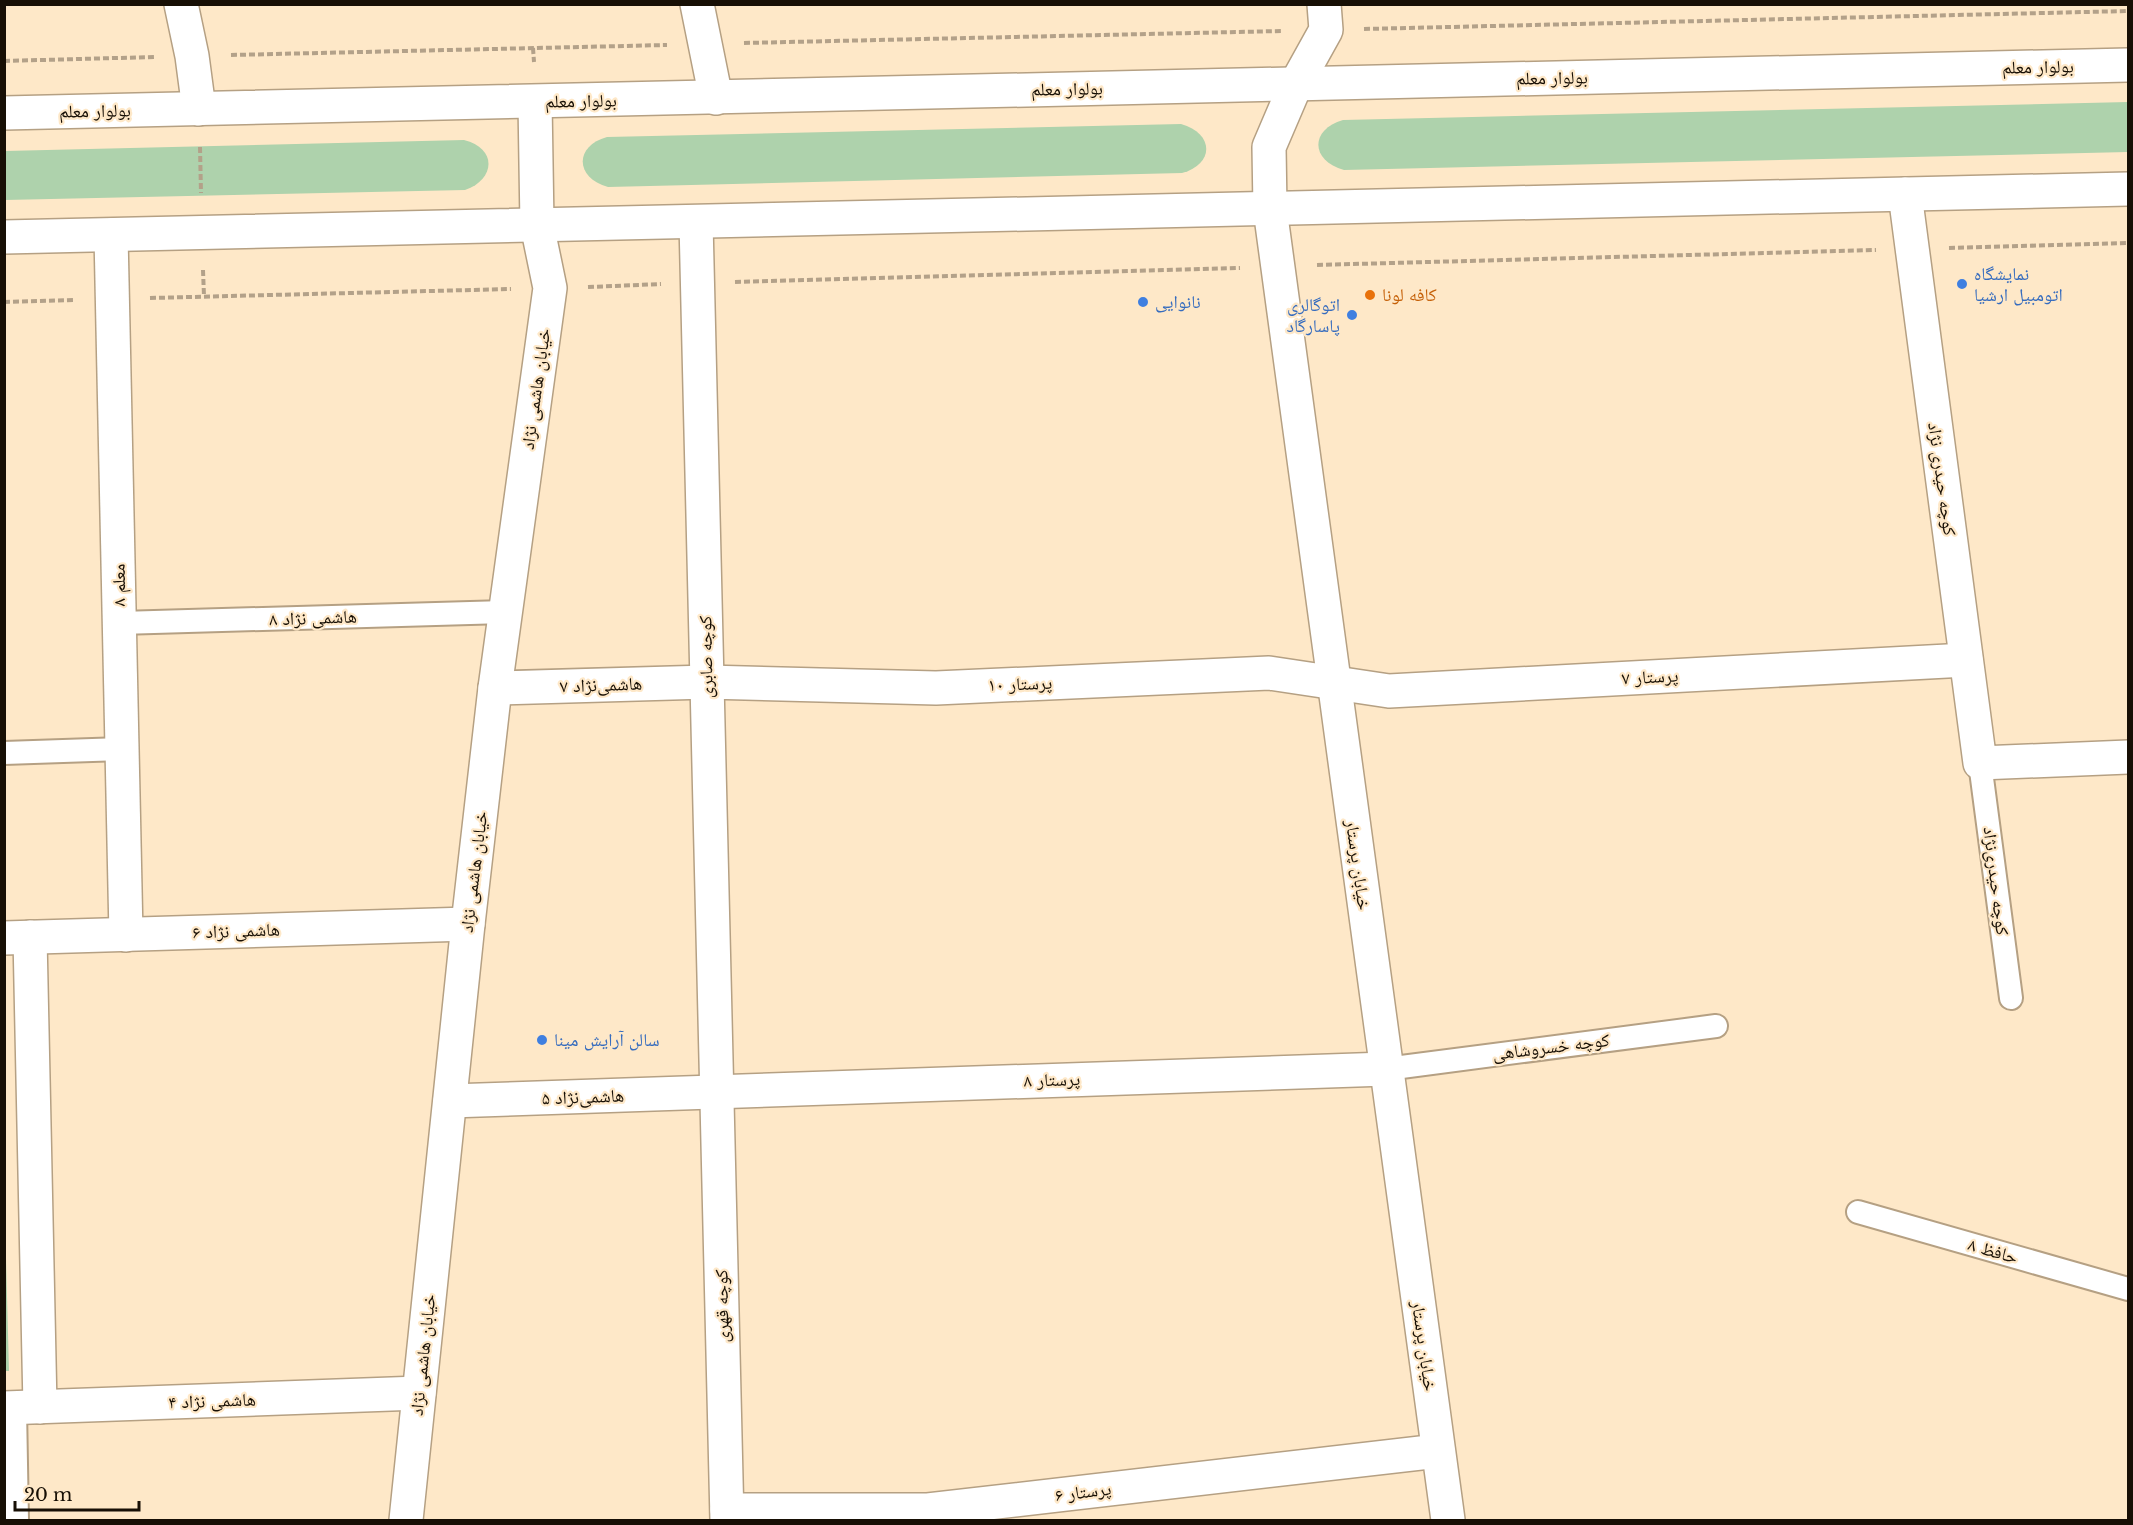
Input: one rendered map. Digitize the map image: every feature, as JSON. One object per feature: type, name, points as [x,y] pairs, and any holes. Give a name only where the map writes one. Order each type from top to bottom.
[{"type":"street","points":[[180,4],[192,56],[199,109]]},
{"type":"street","points":[[697,4],[716,98]]},
{"type":"street","name":"خیابان پرستار","points":[[1325,17],[1269,147],[1270,208],[1448,1521]]},
{"type":"street","name":"بولوار معلم","points":[[4,113],[2128,65]]},
{"type":"street","name":"خیابان هاشمی نژاد","points":[[406,1521],[495,688],[550,288],[537,225],[535,102]]},
{"type":"street","points":[[4,237],[2128,189]]},
{"type":"street","name":"کوچه حیدری نژاد","points":[[1905,194],[1980,763]]},
{"type":"street","name":"کوچه صابری","points":[[696,222],[717,1092]]},
{"type":"street","name":"معلم ۸","points":[[111,235],[126,935]]},
{"type":"street","name":"پرستار ۷","points":[[1334,683],[1389,691],[1966,660]]},
{"type":"street","name":"پرستار ۱۰","points":[[707,682],[936,688],[1269,673],[1334,683]]},
{"type":"street","name":"هاشمی‌نژاد ۷","points":[[495,688],[707,682]]},
{"type":"street","points":[[1980,763],[2128,757]]},
{"type":"street","name":"هاشمی نژاد ۶","points":[[17,938],[468,924]]},
{"type":"street","points":[[17,938],[20,1408]]},
{"type":"street","name":"پرستار ۸","points":[[717,1092],[1386,1069]]},
{"type":"street","name":"هاشمی‌نژاد ۵","points":[[450,1101],[717,1092]]},
{"type":"street","name":"کوچه قهری","points":[[717,1092],[727,1515]]},
{"type":"street","name":"هاشمی نژاد ۴","points":[[20,1408],[420,1392]]},
{"type":"street","name":"پرستار ۶","points":[[727,1515],[929,1515],[1438,1451]]},
{"type":"lane","name":"هاشمی نژاد ۸","points":[[120,623],[506,612]]},
{"type":"lane","points":[[4,753],[122,749]]},
{"type":"lane","name":"کوچه حیدری‌نژاد","points":[[1980,763],[2011,998]]},
{"type":"lane","name":"کوچه خسروشاهی","points":[[1386,1069],[1716,1026]]},
{"type":"lane","name":"حافظ ۸","points":[[1858,1212],[2128,1289]]},
{"type":"lane","points":[[17,1521],[20,1408]]},
{"type":"path","points":[[4,61],[705,44],[1325,17],[2128,11]]},
{"type":"path","points":[[4,302],[2128,243]]},
{"type":"green space","points":[[2128,102],[2128,152],[1344,170],[1325,160],[1318,145],[1324,131],[1343,120]]},
{"type":"green space","points":[[1181,124],[1200,134],[1205,141],[1206,149],[1205,156],[1200,163],[1193,169],[1182,173],[608,187],[589,177],[584,170],[583,162],[584,154],[589,147],[596,141],[607,137]]},
{"type":"green space","points":[[464,140],[475,144],[482,150],[487,156],[488,164],[483,179],[465,190],[5,200],[5,151]]},
{"type":"green space","points":[[4,1183],[9,1371],[4,1371]]},
{"type":"place","name":"نمایشگاه اتومبیل ارشیا","points":[[1962,284]]},
{"type":"place","name":"کافه لونا","points":[[1370,295]]},
{"type":"place","name":"نانوایی","points":[[1143,302]]},
{"type":"place","name":"اتوگالری پاسارگاد","points":[[1352,315]]},
{"type":"place","name":"سالن آرایش مینا","points":[[542,1040]]}]
